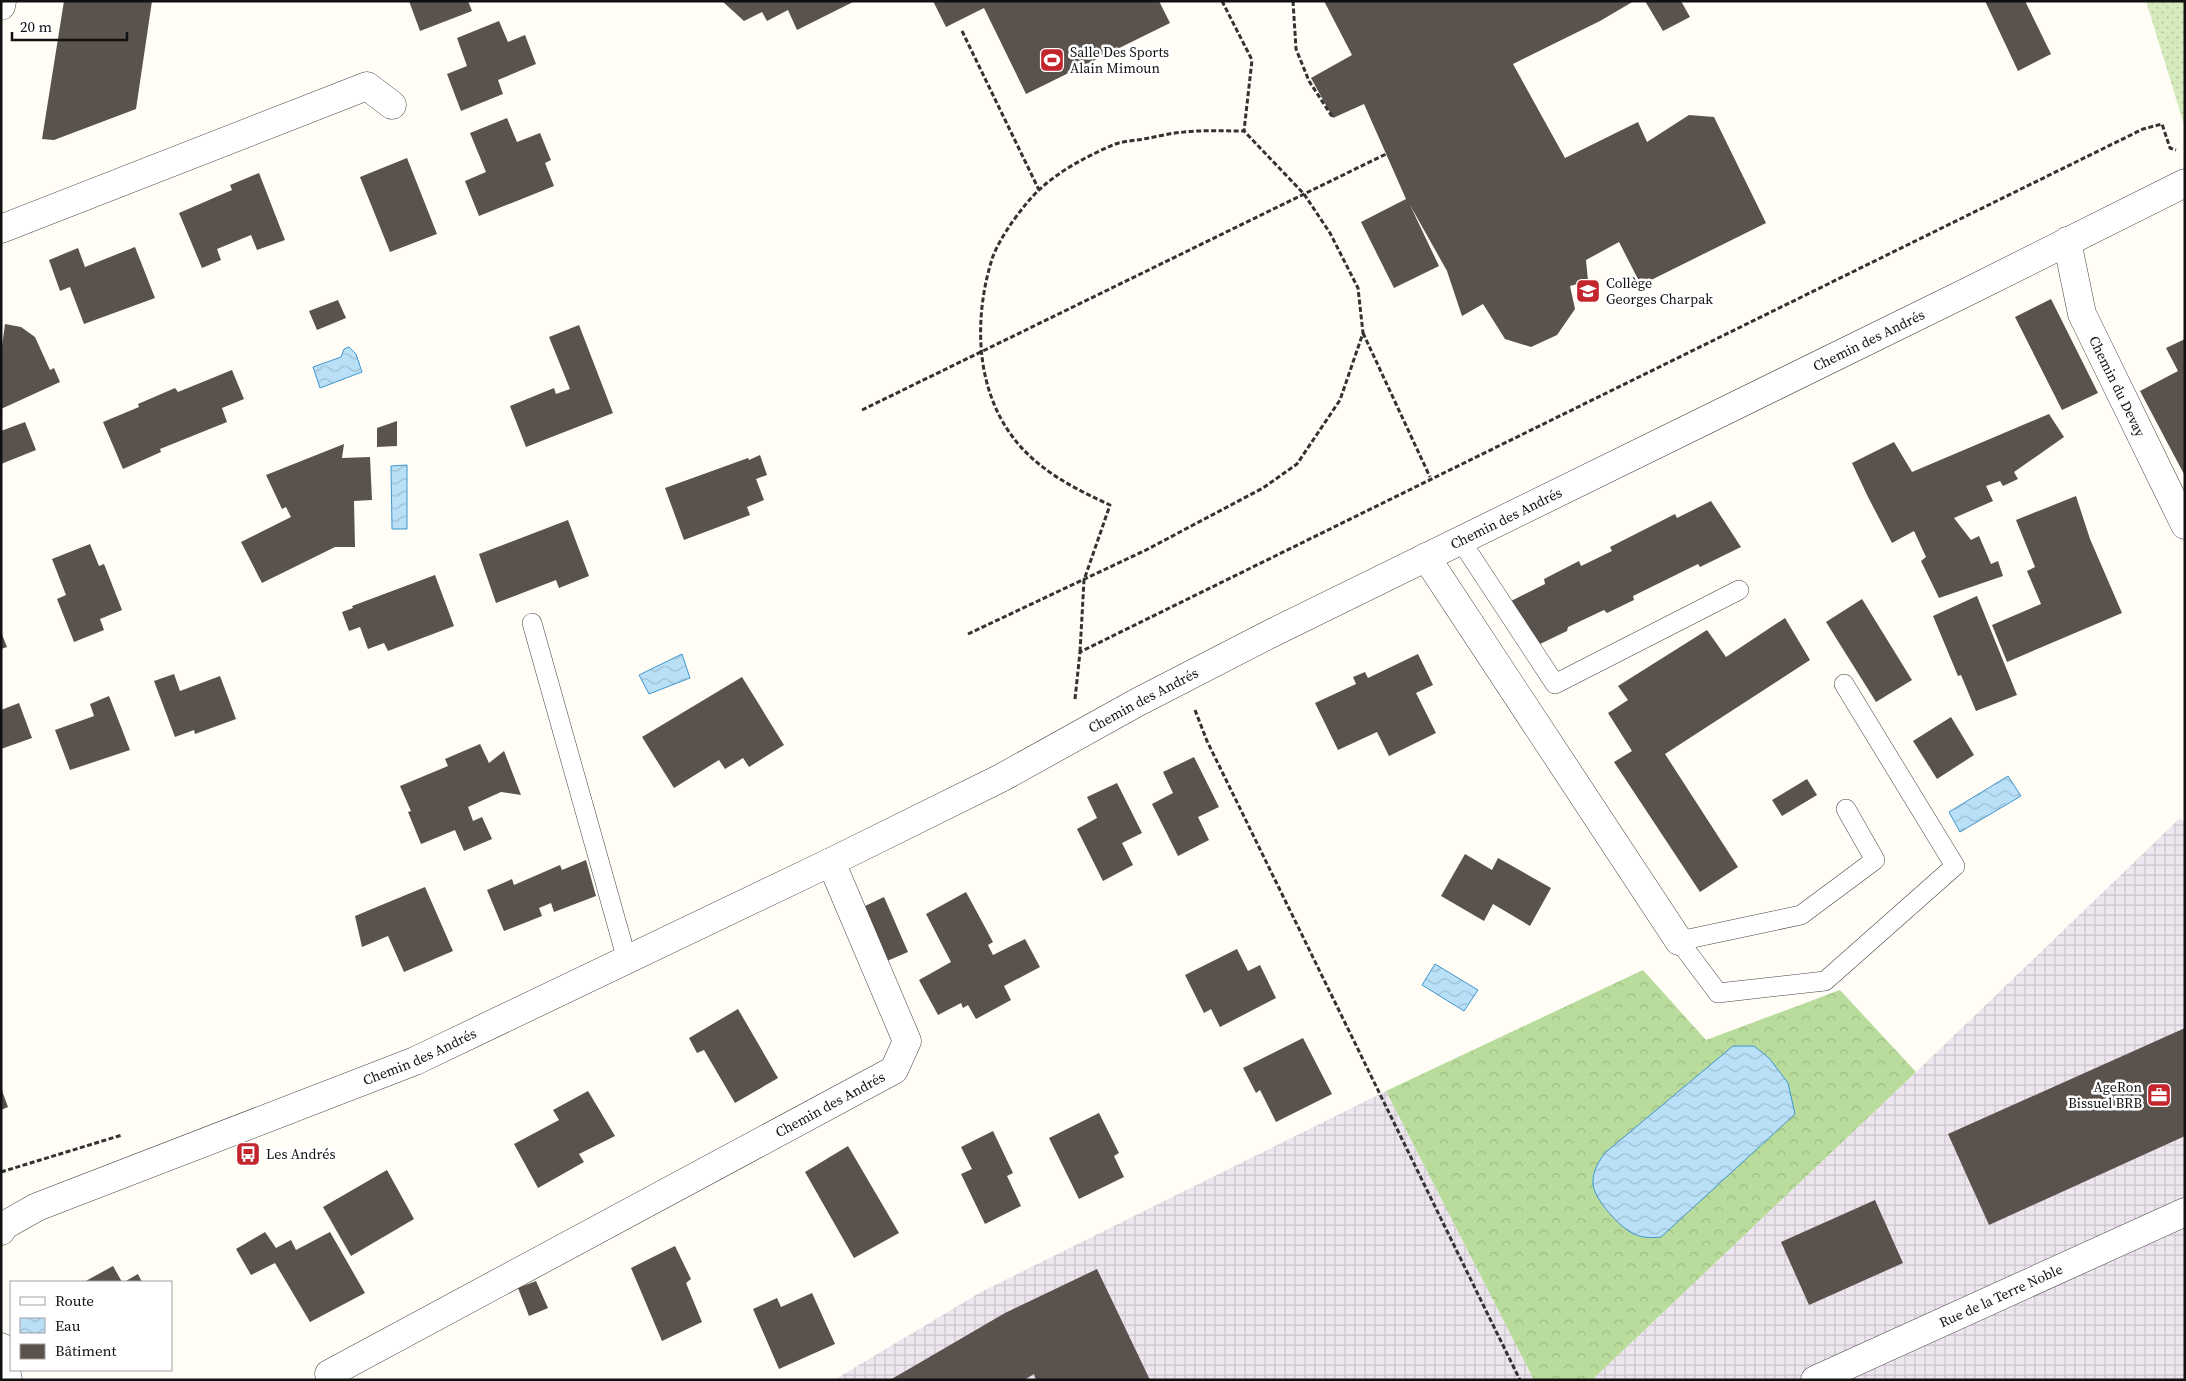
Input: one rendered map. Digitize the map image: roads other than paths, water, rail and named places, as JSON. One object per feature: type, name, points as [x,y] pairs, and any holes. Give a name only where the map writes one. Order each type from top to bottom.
[{"type":"street","points":[[1,6],[2,1]]},
{"type":"street","points":[[1,229],[367,86],[392,105]]},
{"type":"street","name":"Chemin des Andrés","points":[[2,1226],[37,1207],[415,1061],[627,960],[1001,778],[1274,632],[2185,183]]},
{"type":"street","name":"Chemin du Devay","points":[[2066,241],[2082,314],[2185,525]]},
{"type":"street","points":[[1426,558],[1679,941]]},
{"type":"street","name":"Chemin des Andrés","points":[[329,1374],[894,1070],[906,1041],[831,862]]},
{"type":"street","name":"Rue de la Terre Noble","points":[[1815,1380],[2185,1212]]},
{"type":"street","points":[[1,1347],[8,1380]]},
{"type":"lane","points":[[1461,541],[1555,684],[1739,590]]},
{"type":"lane","points":[[532,623],[627,960]]},
{"type":"lane","points":[[1844,684],[1955,866],[1825,981],[1718,993],[1679,941],[1801,915],[1875,860],[1846,809]]},
{"type":"water","points":[[349,347],[356,354],[362,372],[320,388],[313,367],[341,357],[344,349]]},
{"type":"water","points":[[407,465],[407,529],[392,529],[391,466]]},
{"type":"water","points":[[682,654],[690,678],[649,694],[639,675]]},
{"type":"water","points":[[2008,776],[2021,796],[1960,832],[1949,812]]},
{"type":"water","points":[[1435,964],[1478,990],[1464,1011],[1422,985]]},
{"type":"water","points":[[1733,1046],[1754,1046],[1769,1058],[1788,1083],[1795,1114],[1661,1237],[1641,1236],[1628,1231],[1603,1205],[1594,1190],[1593,1180],[1599,1162],[1606,1152]]},
{"type":"place","name":"Salle Des Sports Alain Mimoun","points":[[1052,60]]},
{"type":"place","name":"Collège Georges Charpak","points":[[1588,291]]},
{"type":"place","name":"AgeRon Bissuel BRB","points":[[2159,1095]]},
{"type":"place","name":"Les Andrés","points":[[248,1154]]}]
